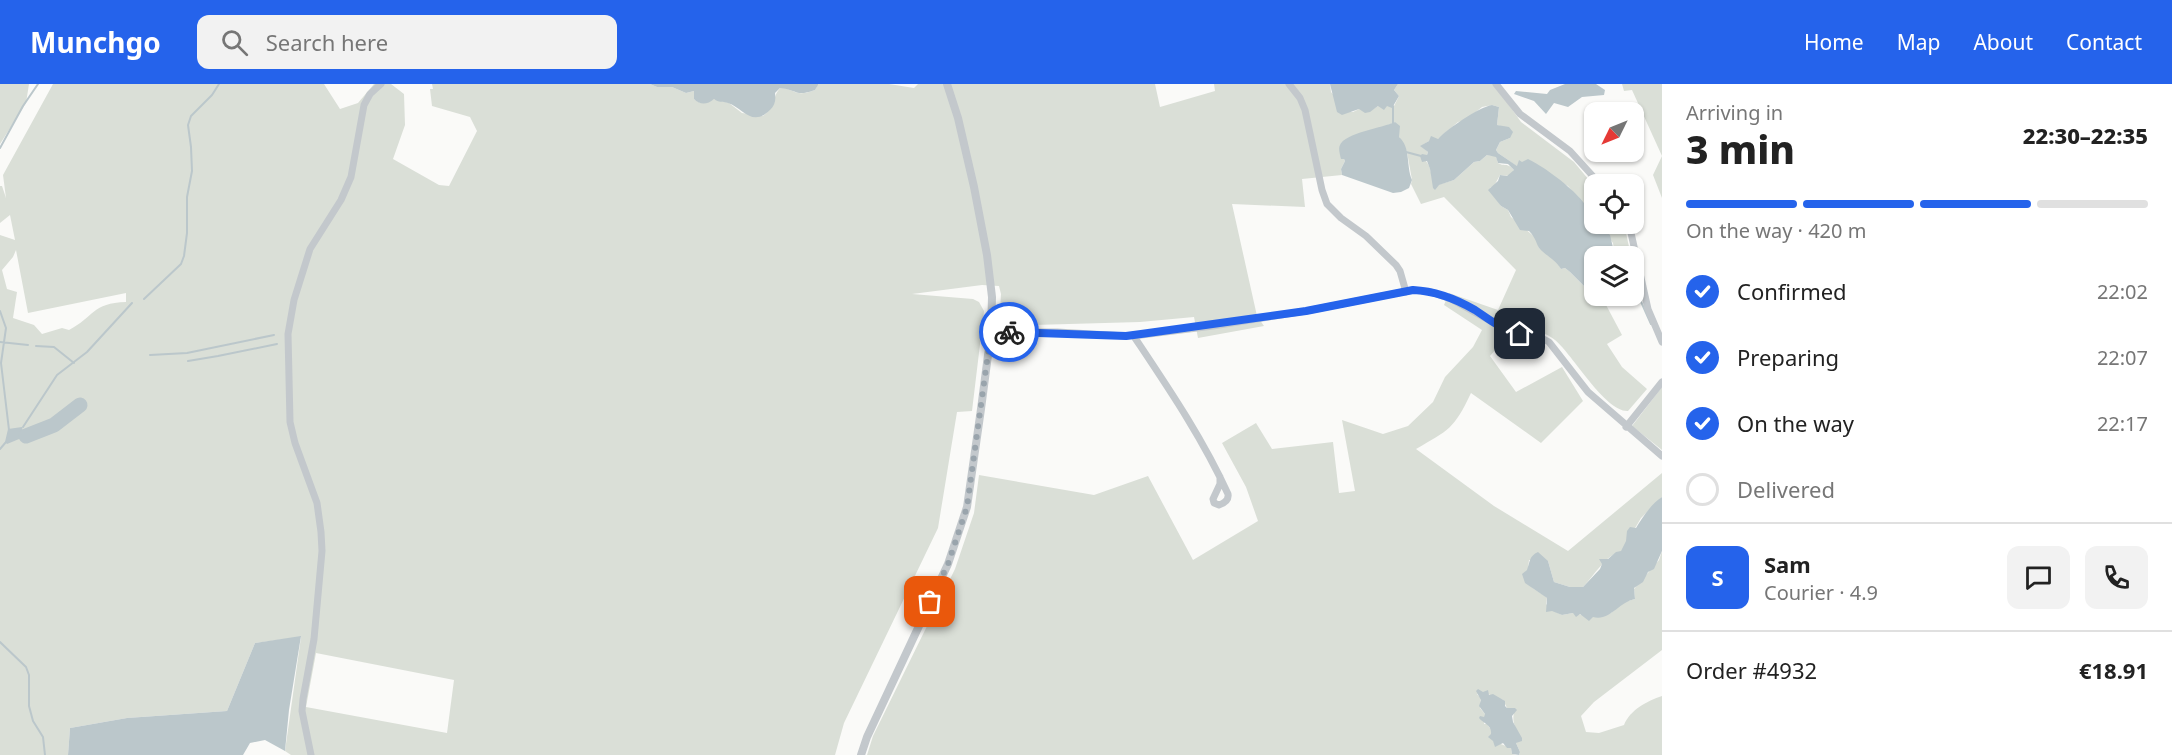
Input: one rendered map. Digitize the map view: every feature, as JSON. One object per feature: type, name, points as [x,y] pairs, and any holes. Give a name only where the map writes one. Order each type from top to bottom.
[{"type":"street","points":[[311,755],[302,705],[314,639],[322,550],[317,504],[295,443],[290,422],[288,334],[294,300],[310,249],[341,200],[351,177],[364,105],[370,94],[381,84]]},
{"type":"street","points":[[861,755],[867,737],[948,564],[967,507],[991,332],[992,297],[987,255],[958,118],[947,84]]},
{"type":"street","points":[[1289,84],[1305,110],[1327,204],[1341,218],[1366,236],[1396,265],[1406,291]]},
{"type":"street","points":[[1496,84],[1521,114],[1570,151],[1591,174]]},
{"type":"street","points":[[1631,234],[1648,309],[1662,342]]},
{"type":"street","points":[[991,332],[1133,335],[1213,326],[1391,296],[1406,291],[1421,291],[1451,298],[1510,332],[1536,335],[1549,342],[1588,392],[1662,456]]},
{"type":"street","points":[[1133,335],[1206,441],[1220,477]]},
{"type":"street","points":[[1626,427],[1662,382]]},
{"type":"shaded area","points":[[0,84],[29,84],[26,103],[0,144]]},
{"type":"shaded area","points":[[53,84],[324,84],[340,109],[358,103],[374,84],[391,84],[404,94],[405,125],[393,159],[439,185],[449,186],[477,131],[470,117],[432,106],[430,89],[433,89],[432,84],[650,84],[657,87],[672,87],[686,93],[694,91],[694,99],[700,103],[714,99],[729,103],[742,113],[763,116],[773,105],[781,87],[804,93],[815,90],[818,84],[889,84],[914,88],[918,84],[1155,84],[1160,107],[1215,91],[1214,84],[1330,84],[1331,92],[1348,112],[1353,112],[1359,109],[1372,110],[1378,106],[1394,106],[1399,96],[1394,90],[1398,84],[1494,84],[1521,122],[1574,162],[1584,174],[1584,205],[1568,186],[1525,161],[1518,167],[1498,153],[1496,150],[1500,142],[1510,138],[1504,127],[1497,125],[1499,107],[1492,105],[1482,107],[1466,120],[1458,122],[1438,139],[1421,146],[1428,152],[1425,160],[1434,186],[1454,180],[1474,162],[1480,161],[1487,155],[1496,156],[1498,163],[1512,168],[1514,170],[1510,175],[1500,175],[1494,186],[1490,188],[1511,217],[1536,238],[1539,248],[1557,261],[1561,269],[1565,268],[1584,286],[1584,306],[1607,306],[1622,335],[1607,344],[1622,367],[1647,389],[1628,411],[1619,409],[1600,393],[1555,340],[1542,332],[1517,325],[1490,356],[1516,392],[1562,367],[1583,401],[1541,443],[1471,393],[1455,422],[1416,449],[1494,506],[1568,551],[1662,473],[1662,497],[1641,518],[1621,552],[1605,561],[1583,587],[1570,587],[1554,582],[1548,561],[1529,560],[1528,571],[1531,586],[1547,598],[1546,604],[1552,610],[1562,615],[1573,613],[1593,617],[1611,613],[1624,602],[1635,599],[1634,589],[1659,560],[1662,551],[1662,650],[1594,702],[1581,716],[1586,732],[1599,733],[1624,725],[1630,715],[1640,707],[1662,696],[1662,755],[1519,755],[1516,743],[1519,735],[1513,718],[1515,708],[1507,708],[1503,700],[1483,692],[1477,694],[1481,698],[1480,708],[1485,714],[1484,724],[1487,724],[1492,731],[1493,741],[1511,748],[1512,754],[1516,755],[867,755],[873,736],[955,569],[974,513],[979,475],[1094,495],[1148,476],[1193,560],[1258,521],[1246,487],[1222,443],[1256,423],[1272,449],[1333,442],[1339,493],[1355,491],[1342,420],[1383,434],[1408,426],[1433,402],[1445,377],[1473,347],[1482,330],[1444,305],[1449,293],[1498,310],[1516,270],[1444,197],[1421,204],[1411,184],[1407,152],[1399,137],[1395,122],[1354,136],[1341,143],[1341,159],[1345,161],[1341,169],[1342,175],[1302,179],[1305,207],[1232,204],[1257,316],[1264,326],[1198,338],[1194,317],[1140,322],[999,326],[1001,294],[999,286],[982,285],[912,294],[973,299],[979,302],[984,311],[972,411],[957,412],[938,528],[844,723],[835,755],[291,755],[285,751],[301,637],[255,643],[227,711],[127,718],[70,728],[68,755],[0,755],[0,235],[15,240],[10,215],[0,223],[0,186],[6,198],[3,175]],"holes":[[[16,250],[28,313],[126,293],[126,302],[106,305],[69,330],[62,328],[42,334],[34,325],[13,318],[17,292],[7,289],[2,270]],[[316,653],[454,680],[447,733],[306,707]]]},
{"type":"shaded area","points":[[650,84],[818,85],[815,90],[804,93],[780,88],[775,93],[772,108],[764,115],[753,117],[733,105],[714,99],[701,103],[694,99],[694,91],[686,93],[672,87],[657,87]]},
{"type":"shaded area","points":[[1330,84],[1398,84],[1394,90],[1399,96],[1392,108],[1387,106],[1384,110],[1378,106],[1370,112],[1365,113],[1359,109],[1342,115],[1337,112]]},
{"type":"shaded area","points":[[1565,84],[1596,84],[1605,90],[1604,95],[1582,97],[1568,107],[1554,103],[1546,114],[1534,101],[1514,94],[1516,91],[1547,94],[1550,90]]},
{"type":"shaded area","points":[[1622,84],[1662,84],[1662,156],[1644,116],[1644,102],[1637,102],[1632,90],[1624,91]]},
{"type":"shaded area","points":[[1492,105],[1499,107],[1497,125],[1509,127],[1513,132],[1510,138],[1500,142],[1496,150],[1498,153],[1517,166],[1519,160],[1522,162],[1528,159],[1557,178],[1584,204],[1584,234],[1610,235],[1613,246],[1584,246],[1584,286],[1565,268],[1561,269],[1539,248],[1529,231],[1520,230],[1508,210],[1501,206],[1488,190],[1498,181],[1500,175],[1507,176],[1514,170],[1508,164],[1498,163],[1496,157],[1487,155],[1480,161],[1474,162],[1454,180],[1439,185],[1435,190],[1433,188],[1427,161],[1422,162],[1420,156],[1427,155],[1428,152],[1420,146],[1429,141],[1431,136],[1438,139],[1464,119],[1486,107]]},
{"type":"shaded area","points":[[1395,122],[1400,126],[1399,137],[1407,151],[1412,180],[1409,188],[1393,193],[1342,175],[1341,169],[1345,161],[1341,159],[1339,148],[1343,141],[1356,134]]},
{"type":"shaded area","points":[[1662,156],[1662,198],[1653,175]]},
{"type":"shaded area","points":[[1606,234],[1626,234],[1629,246],[1613,246]]},
{"type":"shaded area","points":[[1662,387],[1662,450],[1632,426]]},
{"type":"shaded area","points":[[22,427],[24,437],[7,444],[5,442],[8,429]]},
{"type":"shaded area","points":[[1662,497],[1662,551],[1654,569],[1648,572],[1643,582],[1634,588],[1635,599],[1604,617],[1593,617],[1589,621],[1580,614],[1576,617],[1573,613],[1562,615],[1552,611],[1546,612],[1547,598],[1525,583],[1522,574],[1527,570],[1533,555],[1538,552],[1548,561],[1554,582],[1570,587],[1583,587],[1600,569],[1602,564],[1599,559],[1608,559],[1621,551],[1630,527],[1636,528],[1644,515]]},
{"type":"shaded area","points":[[301,636],[285,751],[265,740],[250,743],[243,755],[68,755],[70,728],[127,718],[227,711],[255,643]]},
{"type":"shaded area","points":[[1478,689],[1483,692],[1488,690],[1489,695],[1493,694],[1505,701],[1507,708],[1517,710],[1512,716],[1522,738],[1522,741],[1516,743],[1519,755],[1512,754],[1511,748],[1507,748],[1503,743],[1495,747],[1493,741],[1488,737],[1491,734],[1490,729],[1479,718],[1484,717],[1485,714],[1479,706],[1481,700],[1476,691]]},
{"type":"waterway","points":[[0,148],[38,84]]},
{"type":"waterway","points":[[144,299],[181,264],[184,256],[187,233],[187,197],[192,171],[188,125],[191,116],[212,95],[219,84]]},
{"type":"waterway","points":[[1393,106],[1393,124]]},
{"type":"waterway","points":[[1406,152],[1421,156]]},
{"type":"waterway","points":[[23,427],[57,375],[87,352],[132,303]]},
{"type":"waterway","points":[[1643,306],[1651,324]]},
{"type":"waterway","points":[[0,311],[6,328]]},
{"type":"waterway","points":[[6,328],[1,363],[9,430]]},
{"type":"waterway","points":[[150,355],[187,353],[274,335]]},
{"type":"waterway","points":[[0,342],[28,345]]},
{"type":"waterway","points":[[188,361],[277,344]]},
{"type":"waterway","points":[[36,346],[54,347],[74,363]]},
{"type":"waterway","points":[[26,436],[54,425],[80,405]]},
{"type":"waterway","points":[[0,449],[6,442]]},
{"type":"waterway","points":[[0,642],[26,667],[29,675],[29,706],[33,721],[43,737],[45,755]]},
{"type":"way so far","points":[[930,602],[948,564],[967,507],[991,332],[1009,332]]},
{"type":"route","points":[[1009,332],[1126,336],[1213,326],[1391,296],[1413,290],[1451,298],[1478,312],[1497,326],[1520,334]]}]
